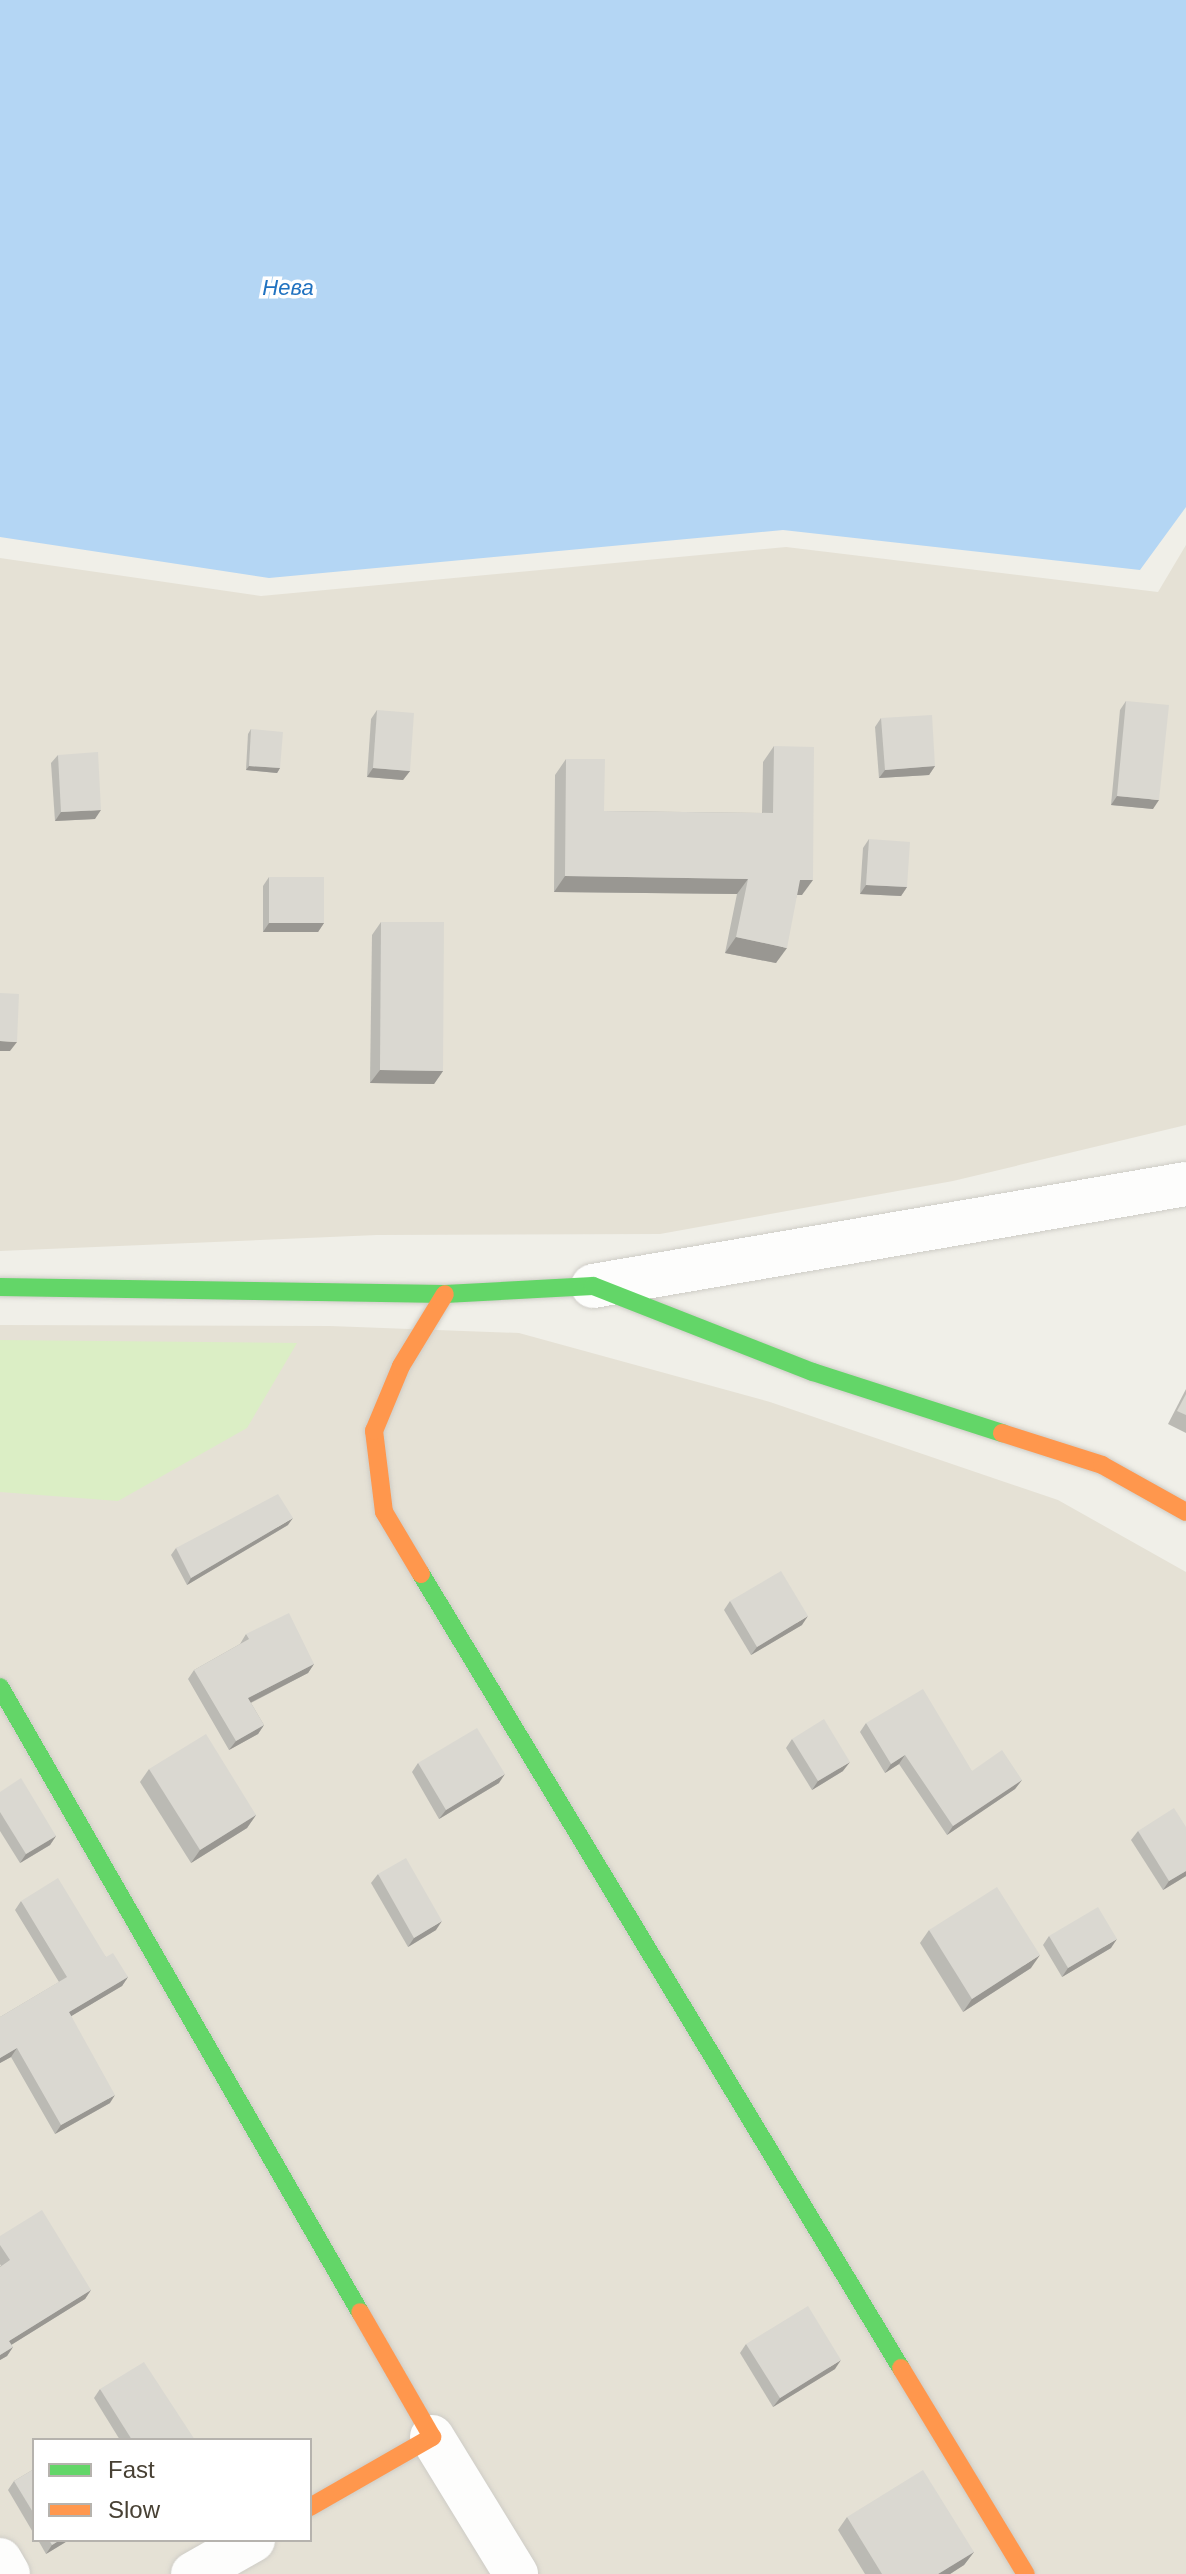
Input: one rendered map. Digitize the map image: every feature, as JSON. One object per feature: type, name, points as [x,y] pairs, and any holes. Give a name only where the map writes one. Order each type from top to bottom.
[{"type":"street","points":[[0,1287],[445,1294],[593,1286],[1186,1184]]},
{"type":"street","points":[[593,1286],[813,1372],[1102,1465],[1186,1512]]},
{"type":"street","points":[[445,1294],[401,1366],[374,1431],[384,1512],[1026,2574]]},
{"type":"street","points":[[0,1687],[432,2437],[516,2574]]},
{"type":"street","points":[[312,2506],[432,2437]]},
{"type":"street","points":[[193,2574],[249,2542]]},
{"type":"street","points":[[0,2560],[8,2574]]},
{"type":"shaded area","points":[[1186,545],[1186,1125],[953,1181],[660,1234],[377,1235],[0,1251],[0,558],[261,596],[786,547],[1158,592]]},
{"type":"shaded area","points":[[0,1325],[330,1326],[519,1333],[770,1402],[1058,1500],[1186,1572],[1186,2574],[0,2574]]},
{"type":"green space","points":[[0,1340],[297,1343],[247,1428],[118,1501],[0,1492]]},
{"type":"water","name":"Нева","points":[[0,0],[1186,0],[1186,507],[1140,570],[783,530],[269,578],[0,537]]},
{"type":"building","points":[[1126,701],[1169,705],[1159,800],[1117,796]]},
{"type":"building","points":[[377,710],[414,713],[410,771],[373,768]]},
{"type":"building","points":[[932,715],[935,766],[885,770],[881,718]]},
{"type":"building","points":[[251,729],[283,732],[280,768],[249,766]]},
{"type":"building","points":[[774,746],[814,747],[813,880],[800,880],[787,948],[736,937],[748,879],[565,876],[566,759],[605,759],[604,811],[773,813]]},
{"type":"building","points":[[98,752],[101,810],[61,812],[58,755]]},
{"type":"building","points":[[869,839],[910,842],[907,887],[866,885]]},
{"type":"building","points":[[269,877],[324,877],[324,923],[269,923]]},
{"type":"building","points":[[381,922],[444,922],[443,1071],[380,1070]]},
{"type":"building","points":[[0,993],[19,994],[17,1042],[0,1041]]},
{"type":"building","points":[[1186,1394],[1186,1415],[1177,1411]]},
{"type":"building","points":[[278,1494],[293,1518],[191,1578],[176,1548]]},
{"type":"building","points":[[781,1571],[808,1616],[757,1647],[730,1601]]},
{"type":"building","points":[[289,1613],[314,1664],[248,1698],[264,1725],[236,1741],[194,1670],[249,1639],[246,1634]]},
{"type":"building","points":[[923,1689],[972,1771],[1002,1750],[1022,1780],[953,1826],[905,1755],[891,1764],[866,1723]]},
{"type":"building","points":[[824,1719],[850,1762],[818,1781],[792,1739]]},
{"type":"building","points":[[477,1728],[505,1774],[446,1810],[418,1763]]},
{"type":"building","points":[[206,1734],[256,1815],[200,1850],[149,1769]]},
{"type":"building","points":[[21,1778],[56,1836],[26,1854],[0,1812],[0,1792]]},
{"type":"building","points":[[1174,1808],[1186,1827],[1186,1871],[1169,1881],[1138,1831]]},
{"type":"building","points":[[406,1858],[442,1921],[414,1938],[378,1874]]},
{"type":"building","points":[[58,1878],[106,1957],[113,1953],[128,1977],[69,2012],[115,2095],[61,2125],[17,2048],[0,2058],[0,2017],[67,1977],[21,1901]]},
{"type":"building","points":[[997,1887],[1040,1955],[972,1999],[929,1930]]},
{"type":"building","points":[[1098,1907],[1117,1939],[1068,1968],[1049,1936]]},
{"type":"building","points":[[42,2210],[91,2290],[9,2341],[13,2347],[0,2355],[0,2267],[10,2260],[0,2245],[0,2236]]},
{"type":"building","points":[[808,2306],[841,2360],[780,2398],[746,2344]]},
{"type":"building","points":[[144,2362],[194,2438],[131,2438],[100,2389]]},
{"type":"building","points":[[32,2470],[32,2511],[14,2481]]},
{"type":"building","points":[[923,2470],[974,2552],[938,2574],[882,2574],[847,2517]]},
{"type":"traffic: fast","points":[[0,1287],[445,1294],[593,1286],[813,1372],[1002,1433]]},
{"type":"traffic: fast","points":[[421,1574],[901,2368]]},
{"type":"traffic: fast","points":[[0,1687],[360,2312]]},
{"type":"traffic: slow","points":[[421,1574],[384,1512],[374,1431],[401,1366],[445,1294]]},
{"type":"traffic: slow","points":[[1002,1433],[1102,1465],[1186,1512]]},
{"type":"traffic: slow","points":[[312,2506],[432,2437],[360,2312]]},
{"type":"traffic: slow","points":[[901,2368],[1026,2574]]}]
